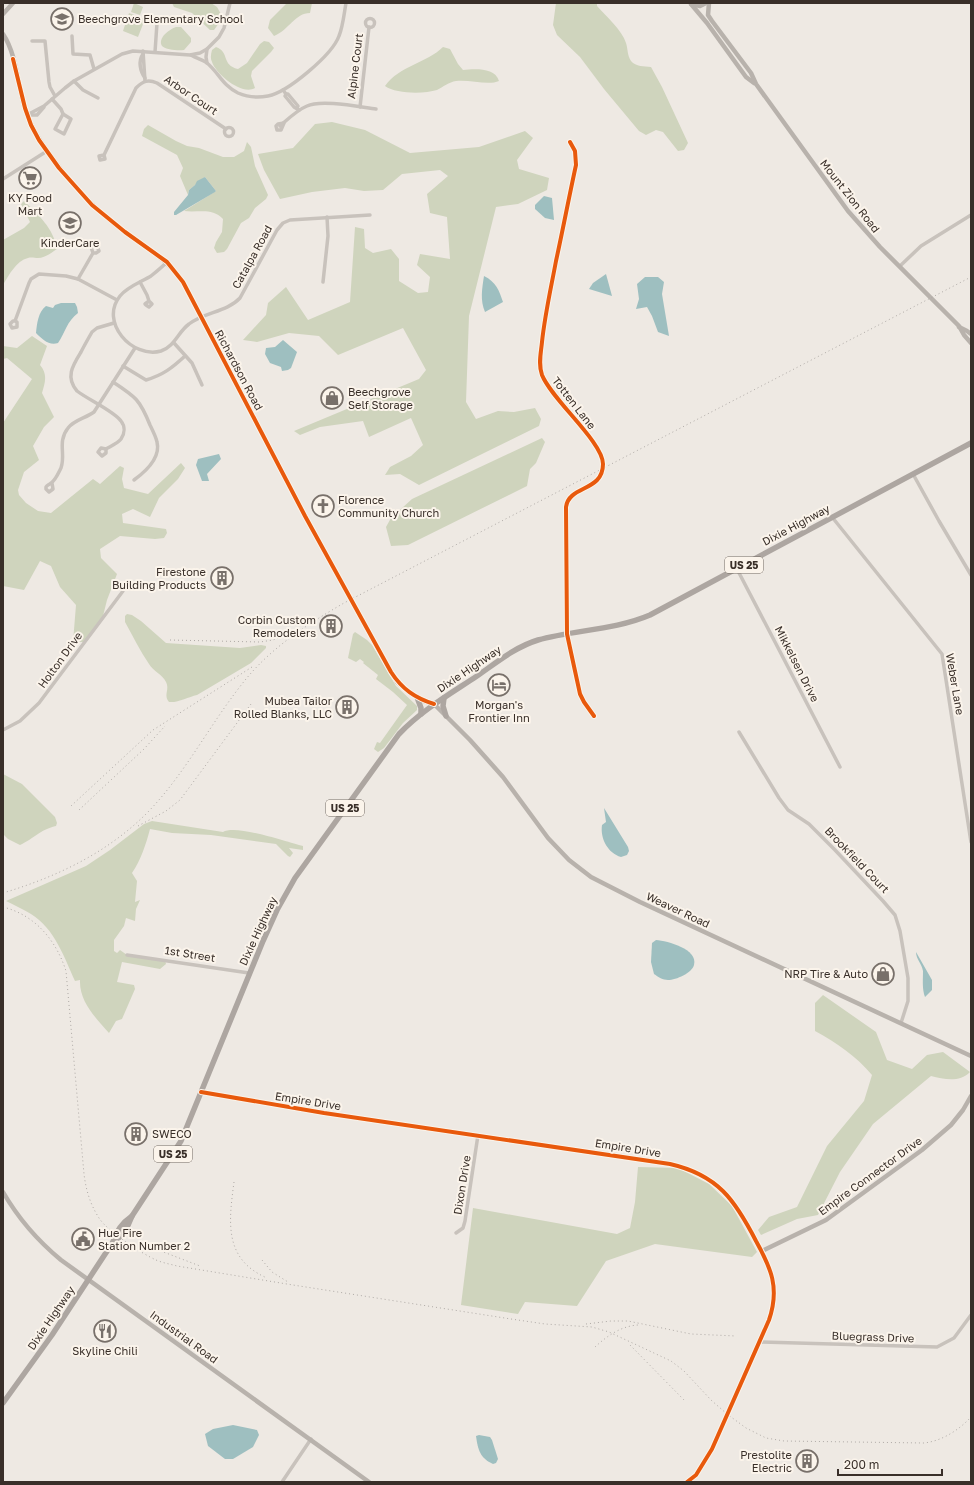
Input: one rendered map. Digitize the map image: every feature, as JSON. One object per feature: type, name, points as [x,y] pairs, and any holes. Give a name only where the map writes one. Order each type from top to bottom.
[{"type":"main road","name":"Dixie Highway","points":[[3,1403],[52,1335],[113,1242],[115,1234],[124,1222],[132,1216],[181,1140],[249,973],[277,910],[295,878],[399,734],[434,704],[525,645],[543,639],[639,620],[661,610],[971,443]]},
{"type":"main road","points":[[417,698],[422,708],[421,714]]},
{"type":"main road","points":[[444,698],[443,706],[446,716]]},
{"type":"street","points":[[3,14],[13,3]]},
{"type":"street","points":[[27,115],[46,105],[74,81],[122,54],[133,51],[190,55],[200,53],[207,49],[219,37],[224,28],[230,3]]},
{"type":"street","points":[[190,55],[207,63],[225,84],[246,96],[261,97],[284,92],[313,68],[331,50],[339,36],[346,3]]},
{"type":"street","points":[[691,4],[700,6],[708,3]]},
{"type":"street","name":"Mount Zion Road","points":[[708,3],[708,15],[751,73],[756,84],[848,211],[880,247],[959,326],[971,343]]},
{"type":"street","name":"Mount Zion Road","points":[[691,4],[707,23],[746,77],[756,84]]},
{"type":"street","points":[[155,52],[157,23]]},
{"type":"street","name":"Alpine Court","points":[[360,107],[369,27]]},
{"type":"street","name":"Richardson Road","points":[[3,34],[11,51],[27,115],[47,151],[71,183],[92,205],[125,232],[167,262],[183,282],[366,628],[397,682],[417,698],[434,704]]},
{"type":"street","points":[[72,36],[73,54],[90,55],[94,69]]},
{"type":"street","points":[[32,41],[45,41],[49,82],[55,96]]},
{"type":"street","points":[[207,49],[207,63]]},
{"type":"street","points":[[104,154],[136,88],[145,79],[140,68],[143,52]]},
{"type":"street","name":"Arbor Court","points":[[145,79],[157,83],[226,129]]},
{"type":"street","points":[[74,81],[83,90],[98,98]]},
{"type":"street","points":[[284,92],[285,96],[294,107],[298,109]]},
{"type":"street","points":[[52,99],[61,109],[63,114],[72,119],[64,134],[56,129],[63,114]]},
{"type":"street","points":[[280,126],[298,109],[311,104],[320,103],[376,109]]},
{"type":"street","name":"Totten Lane","points":[[567,634],[566,503],[573,495],[595,483],[601,476],[604,463],[601,454],[595,445],[543,378],[540,367],[546,313],[576,166],[574,150],[570,142]]},
{"type":"street","points":[[3,179],[47,151]]},
{"type":"street","name":"Catalpa Road","points":[[202,317],[230,306],[240,298],[277,230],[283,223],[290,220],[370,215]]},
{"type":"street","points":[[900,266],[921,246],[971,215]]},
{"type":"street","points":[[323,282],[328,236],[327,217]]},
{"type":"street","points":[[78,279],[93,252]]},
{"type":"street","points":[[167,262],[152,275],[124,292],[117,300],[114,310],[114,323],[121,337],[135,348],[156,352],[166,349],[174,343],[190,323],[202,317]]},
{"type":"street","points":[[15,321],[29,283],[39,274],[66,276],[78,279],[117,300]]},
{"type":"street","points":[[140,282],[147,295],[148,301]]},
{"type":"street","points":[[106,449],[120,440],[123,435],[124,427],[120,418],[74,388],[71,381],[71,370],[92,332],[97,328],[114,323]]},
{"type":"street","name":"Mount Zion Road","points":[[959,326],[971,334]]},
{"type":"street","points":[[174,343],[192,363],[202,385]]},
{"type":"street","points":[[52,483],[61,467],[61,445],[65,432],[74,422],[89,416],[94,412],[135,348]]},
{"type":"street","points":[[124,366],[146,380],[159,376],[174,366],[185,356]]},
{"type":"street","points":[[113,382],[133,395],[140,403],[158,444],[151,464],[143,474],[134,480]]},
{"type":"street","points":[[913,474],[971,575]]},
{"type":"street","name":"Weber Lane","points":[[832,517],[942,654],[971,842]]},
{"type":"street","name":"Mikkelsen Drive","points":[[737,569],[840,768]]},
{"type":"street","name":"Holton Drive","points":[[3,730],[20,721],[39,703],[123,591]]},
{"type":"street","points":[[567,634],[580,694],[594,716]]},
{"type":"street","name":"Weaver Road","points":[[434,704],[499,771],[557,848],[591,877],[640,902],[971,1056]]},
{"type":"street","name":"Brookfield Court","points":[[739,732],[779,798],[788,810],[809,824],[836,850],[895,916],[900,931],[908,978],[908,1001],[901,1023]]},
{"type":"street","name":"1st Street","points":[[127,955],[249,973]]},
{"type":"street","name":"Empire Drive","points":[[201,1092],[324,1113],[670,1164],[692,1170],[714,1183],[732,1200],[746,1221],[771,1270],[775,1296],[773,1311],[712,1449],[696,1474],[687,1482]]},
{"type":"street","name":"Empire Connector Drive","points":[[762,1251],[826,1220],[922,1150],[952,1125],[971,1096]]},
{"type":"street","name":"Dixon Drive","points":[[456,1233],[463,1228],[465,1222],[478,1136]]},
{"type":"street","name":"Industrial Road","points":[[3,1192],[16,1213],[35,1236],[57,1256],[88,1280],[369,1482]]},
{"type":"street","name":"Bluegrass Drive","points":[[759,1342],[937,1347],[954,1338],[971,1315]]},
{"type":"street","points":[[282,1482],[311,1439]]},
{"type":"green space","points":[[134,3],[143,7],[140,15],[131,12]]},
{"type":"green space","points":[[172,3],[211,3],[217,7],[221,14],[219,23],[214,30],[210,30],[192,13],[174,7]]},
{"type":"green space","points":[[287,3],[312,3],[310,13],[300,16],[284,30],[274,36],[268,28],[270,20]]},
{"type":"green space","points":[[556,3],[597,3],[597,6],[613,23],[624,38],[631,61],[638,65],[651,67],[688,143],[684,150],[678,151],[663,132],[656,130],[646,135],[639,131],[580,57],[557,35],[553,25]]},
{"type":"green space","points":[[129,13],[145,19],[138,37],[123,31]]},
{"type":"green space","points":[[176,27],[181,27],[191,38],[191,42],[184,50],[176,50],[162,46],[161,40],[165,34]]},
{"type":"green space","points":[[264,41],[269,42],[274,48],[252,71],[251,76],[255,88],[250,90],[237,86],[224,78],[214,67],[211,56],[212,50],[216,47],[223,52],[229,65],[238,69],[247,63],[260,44]]},
{"type":"green space","points":[[443,47],[450,49],[463,70],[478,69],[489,71],[497,76],[499,81],[484,83],[456,81],[448,83],[437,90],[418,93],[396,91],[385,86],[391,79],[405,69],[429,57]]},
{"type":"green space","points":[[332,122],[365,130],[410,153],[479,147],[525,131],[533,138],[517,160],[519,169],[549,178],[547,190],[518,204],[496,207],[469,316],[466,402],[476,419],[498,411],[514,412],[535,408],[541,419],[539,426],[419,485],[400,474],[385,475],[390,467],[411,456],[423,445],[411,418],[369,437],[363,421],[320,427],[300,435],[294,431],[419,379],[426,370],[403,328],[338,355],[319,336],[289,333],[257,342],[243,340],[266,315],[268,303],[286,287],[308,320],[350,302],[355,227],[364,229],[365,248],[373,253],[391,249],[399,259],[399,281],[418,293],[428,292],[430,277],[417,265],[420,254],[450,259],[447,217],[430,213],[427,194],[448,176],[440,170],[402,174],[383,190],[364,191],[345,188],[312,192],[280,199],[264,170],[258,154],[293,148],[315,124]]},
{"type":"green space","points":[[148,125],[187,146],[199,148],[223,157],[234,157],[244,151],[247,142],[251,147],[255,166],[268,195],[266,199],[255,208],[249,218],[241,223],[224,252],[217,253],[214,248],[222,232],[223,219],[219,215],[210,212],[184,211],[216,191],[205,177],[189,190],[188,195],[180,176],[183,168],[177,155],[142,136],[144,129]]},
{"type":"green space","points":[[24,201],[45,222],[53,235],[57,249],[43,257],[29,258],[20,262],[13,269],[3,285],[3,240],[24,228],[30,222],[21,204]]},
{"type":"green space","points":[[32,336],[47,346],[40,365],[43,368],[45,375],[42,393],[54,417],[44,427],[33,446],[39,460],[24,472],[18,490],[19,495],[26,503],[38,511],[51,513],[93,479],[100,484],[120,466],[124,468],[122,479],[124,488],[148,494],[181,463],[185,468],[178,479],[159,498],[150,517],[133,509],[122,514],[123,523],[166,529],[167,533],[164,538],[155,539],[120,536],[100,549],[101,558],[117,574],[107,600],[103,616],[84,642],[73,642],[76,605],[60,587],[51,566],[40,561],[24,590],[3,586],[3,423],[32,379],[7,358],[3,359],[3,346],[17,348]]},
{"type":"green space","points":[[542,438],[545,442],[536,463],[530,469],[527,486],[408,545],[391,546],[386,527],[391,518],[412,499]]},
{"type":"green space","points":[[127,614],[132,615],[141,621],[166,643],[240,648],[261,645],[266,646],[266,648],[251,663],[197,695],[179,701],[169,702],[167,699],[166,682],[163,677],[151,666],[140,649],[125,622],[125,616]]},
{"type":"green space","points":[[355,632],[372,645],[396,686],[417,706],[417,710],[403,723],[384,748],[378,752],[374,749],[377,742],[380,743],[407,705],[376,679],[378,675],[363,663],[364,662],[360,659],[356,662],[348,658],[353,634]]},
{"type":"green space","points":[[3,774],[22,784],[55,817],[57,823],[56,826],[41,832],[20,845],[8,839],[3,834]]},
{"type":"green space","points":[[152,821],[223,832],[239,830],[250,832],[303,846],[303,850],[289,848],[293,853],[290,857],[276,844],[211,835],[172,833],[150,829],[143,852],[132,873],[137,881],[135,902],[140,900],[136,909],[135,921],[126,918],[124,926],[114,940],[114,951],[117,953],[120,950],[127,955],[165,960],[166,964],[160,969],[122,962],[117,982],[134,985],[135,989],[122,1019],[116,1021],[109,1033],[85,1002],[80,988],[80,980],[75,981],[63,953],[53,935],[31,914],[6,901],[86,866],[144,824]]},
{"type":"green space","points":[[823,995],[876,1032],[887,1060],[912,1069],[927,1055],[943,1052],[970,1072],[961,1078],[956,1079],[931,1076],[873,1124],[840,1172],[818,1215],[797,1219],[761,1235],[758,1230],[769,1217],[797,1207],[827,1146],[864,1101],[872,1075],[846,1050],[815,1031],[815,1003]]},
{"type":"green space","points":[[638,1167],[678,1168],[709,1184],[732,1206],[757,1252],[752,1257],[655,1244],[606,1261],[577,1306],[525,1302],[518,1314],[461,1305],[473,1208],[617,1234],[630,1228],[635,1202]]},
{"type":"water","points":[[205,177],[216,191],[174,215],[174,212],[188,195],[189,190],[197,181]]},
{"type":"water","points":[[544,196],[552,198],[554,220],[545,218],[535,209],[535,205]]},
{"type":"water","points":[[606,274],[612,296],[589,289],[593,283]]},
{"type":"water","points":[[484,276],[496,287],[503,302],[485,312],[482,299]]},
{"type":"water","points":[[645,277],[658,277],[664,282],[662,294],[669,336],[658,332],[647,307],[636,309],[639,299],[637,284]]},
{"type":"water","points":[[61,303],[75,303],[78,313],[69,323],[58,343],[52,344],[43,340],[36,333],[37,322],[41,311],[46,306],[53,308],[55,305]]},
{"type":"water","points":[[283,340],[297,352],[291,368],[282,371],[281,367],[270,363],[265,354],[266,348],[275,347]]},
{"type":"water","points":[[219,454],[221,459],[207,474],[209,481],[202,481],[196,465],[198,459]]},
{"type":"water","points":[[604,808],[628,847],[629,851],[627,855],[621,857],[616,855],[606,845],[602,835],[602,825],[606,822]]},
{"type":"water","points":[[656,940],[668,942],[687,950],[694,959],[693,968],[683,976],[671,980],[662,979],[654,974],[651,962],[652,943]]},
{"type":"water","points":[[916,952],[932,980],[932,990],[925,997],[923,988],[923,971]]},
{"type":"water","points":[[233,1425],[257,1430],[259,1435],[253,1447],[233,1459],[225,1459],[208,1446],[205,1434],[213,1429]]},
{"type":"water","points":[[479,1435],[490,1437],[492,1440],[498,1459],[496,1463],[493,1464],[489,1462],[480,1453],[476,1436]]},
{"type":"railway","points":[[3,893],[42,880],[79,863],[130,829],[145,815],[172,784],[230,700],[253,671],[276,649],[316,620],[344,603],[971,277]]},
{"type":"railway","points":[[170,640],[260,642],[273,640],[290,632]]},
{"type":"railway","points":[[71,806],[153,730],[252,667]]},
{"type":"railway","points":[[138,826],[166,811],[180,800],[251,704]]},
{"type":"railway","points":[[79,810],[144,749],[165,726]]},
{"type":"railway","points":[[3,907],[25,916],[43,930],[62,960],[66,971],[84,1174],[89,1197],[103,1224],[125,1242],[150,1257],[177,1266],[293,1285],[545,1324],[592,1327],[609,1332],[671,1361],[684,1371],[711,1400],[727,1414],[746,1428],[766,1438],[784,1441],[924,1443],[937,1440],[950,1434],[971,1417]]},
{"type":"railway","points":[[234,1182],[231,1225],[232,1238],[236,1250],[253,1270],[267,1278]]},
{"type":"railway","points":[[153,1248],[200,1266]]},
{"type":"railway","points":[[262,1260],[272,1272],[288,1282]]},
{"type":"railway","points":[[586,1324],[611,1321],[628,1321],[691,1334],[736,1336]]},
{"type":"railway","points":[[595,1347],[615,1332],[626,1327],[638,1325]]},
{"type":"railway","points":[[630,1345],[685,1401]]},
{"type":"cycle path","points":[[13,59],[25,108],[31,125],[39,140],[59,168],[92,205],[125,232],[167,262],[183,282],[305,516],[391,672],[404,688],[415,696],[434,704]]},
{"type":"cycle path","points":[[570,142],[575,151],[576,165],[548,301],[540,363],[542,375],[547,385],[595,444],[601,455],[603,464],[602,473],[598,479],[573,495],[568,500],[566,507],[567,634],[580,694],[594,716]]},
{"type":"cycle path","points":[[201,1092],[324,1113],[670,1164],[687,1169],[713,1182],[723,1191],[740,1213],[766,1260],[770,1269],[774,1288],[774,1298],[769,1320],[712,1449],[696,1475],[687,1482]]},
{"type":"place","name":"Beechgrove Elementary School","points":[[62,19]]},
{"type":"place","name":"KY Food Mart","points":[[30,178]]},
{"type":"place","name":"KinderCare","points":[[70,223]]},
{"type":"place","name":"Beechgrove Self Storage","points":[[332,398]]},
{"type":"place","name":"Florence Community Church","points":[[323,506]]},
{"type":"place","name":"Firestone Building Products","points":[[222,578]]},
{"type":"place","name":"Corbin Custom Remodelers","points":[[331,626]]},
{"type":"place","name":"Morgan's Frontier Inn","points":[[499,685]]},
{"type":"place","name":"Mubea Tailor Rolled Blanks, LLC","points":[[347,707]]},
{"type":"place","name":"NRP Tire & Auto","points":[[883,974]]},
{"type":"place","name":"SWECO","points":[[136,1134]]},
{"type":"place","name":"Hue Fire Station Number 2","points":[[83,1239]]},
{"type":"place","name":"Skyline Chili","points":[[105,1331]]},
{"type":"place","name":"Prestolite Electric","points":[[807,1461]]}]
